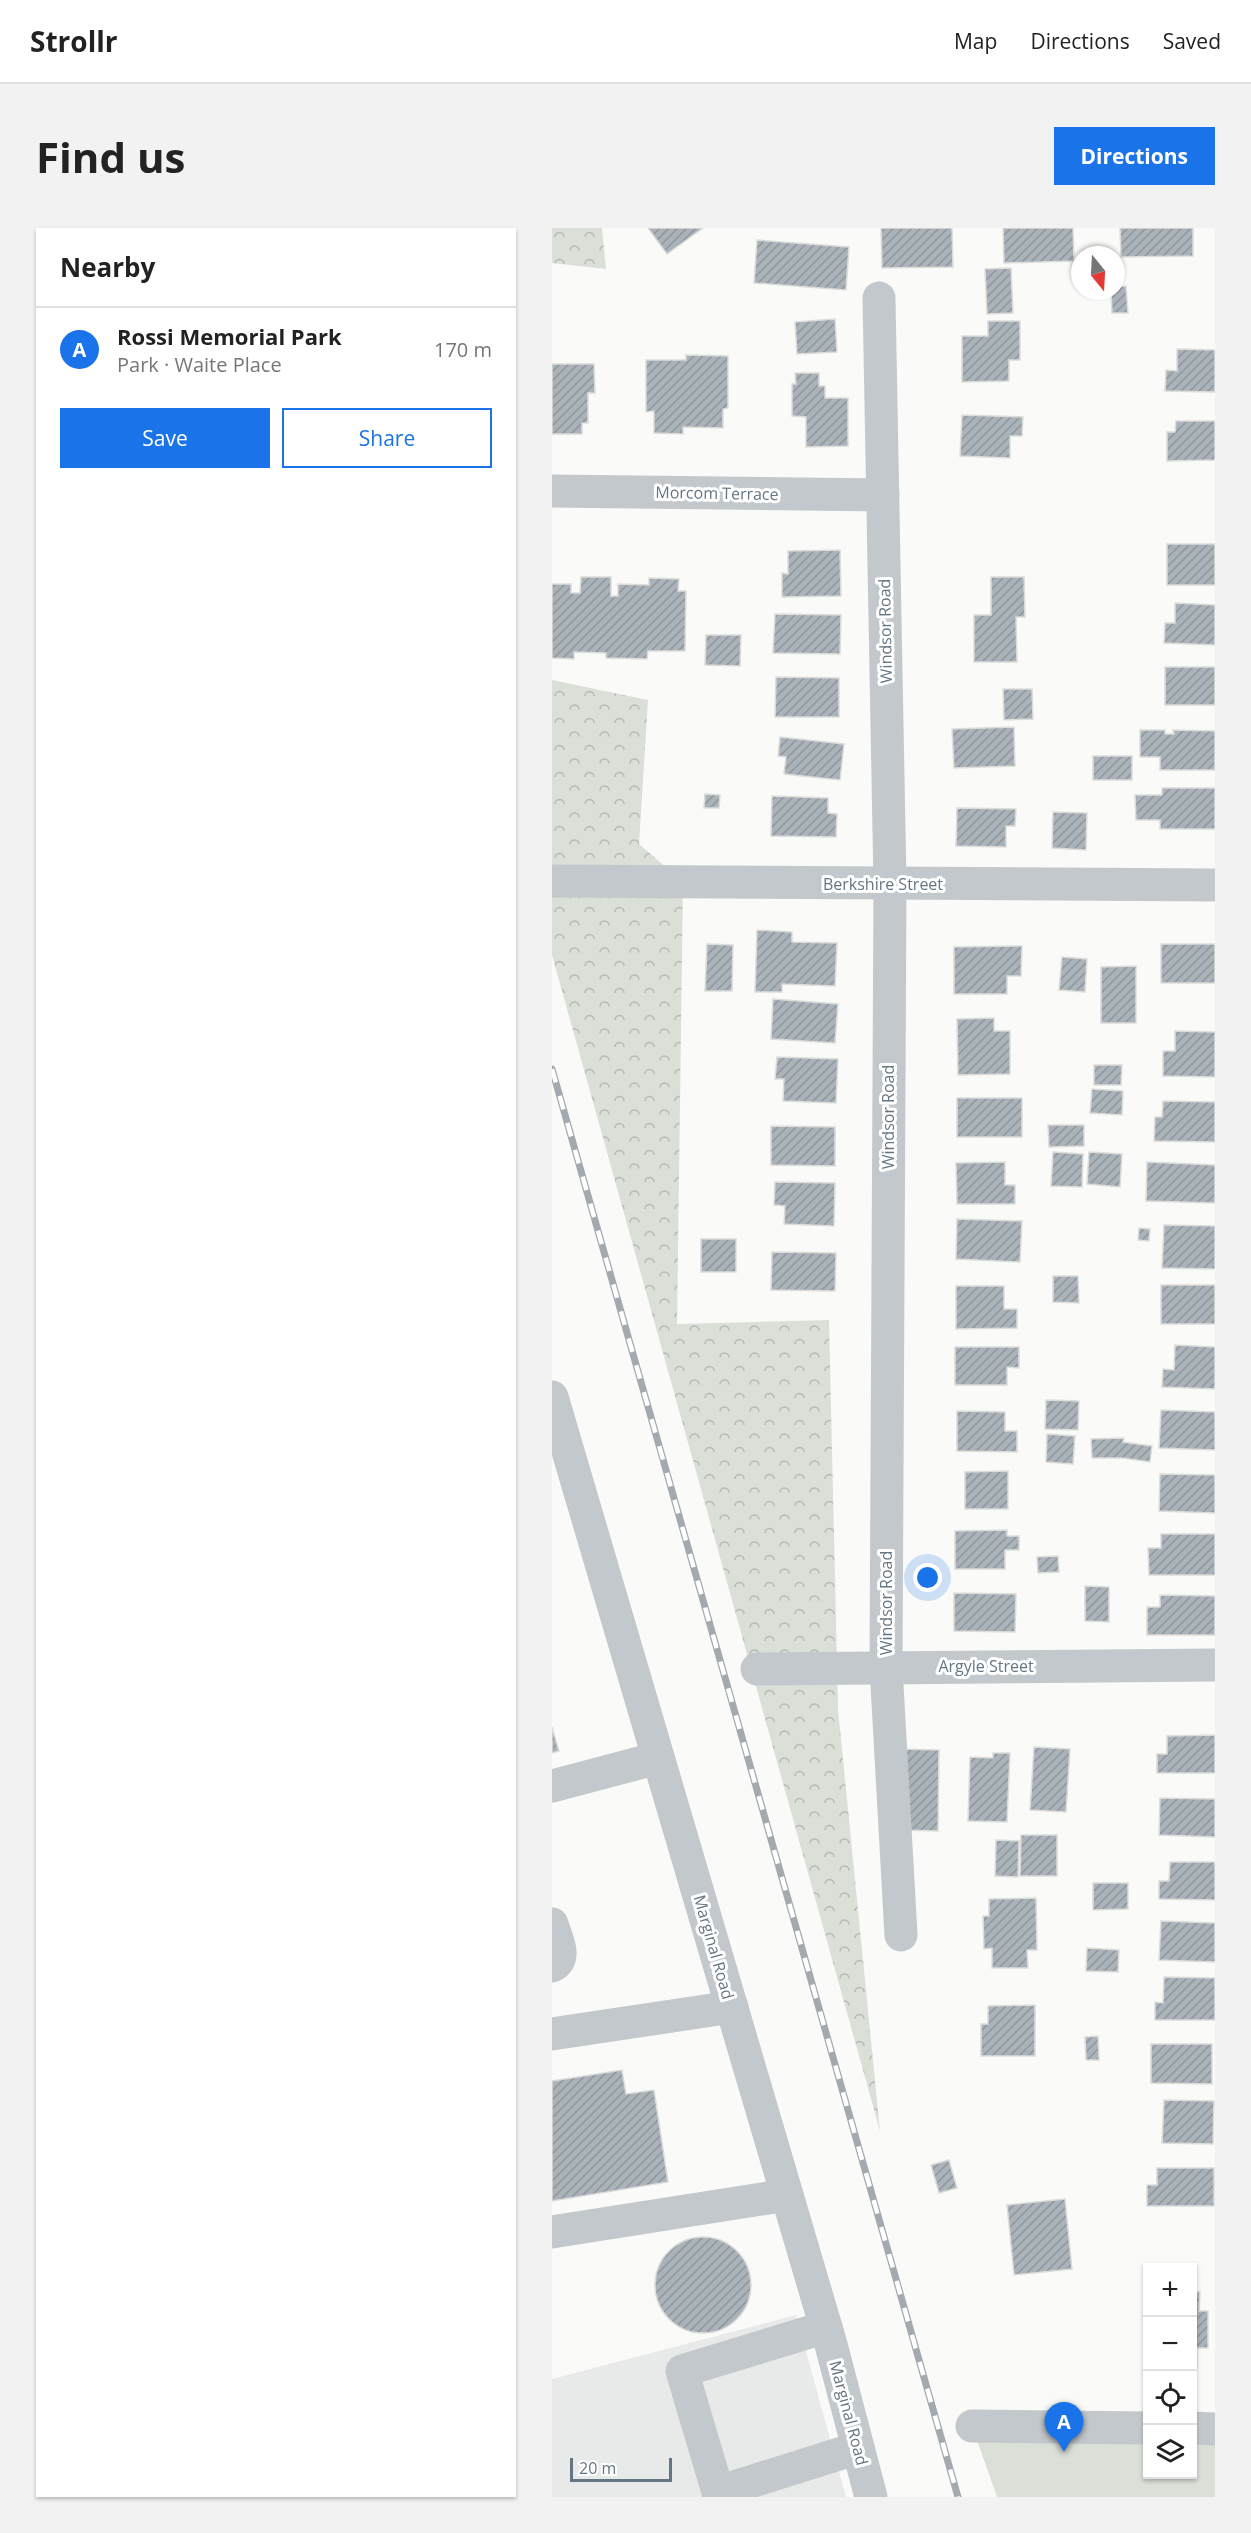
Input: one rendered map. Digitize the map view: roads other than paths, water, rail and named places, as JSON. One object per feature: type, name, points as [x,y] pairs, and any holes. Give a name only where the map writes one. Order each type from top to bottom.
[{"type":"street","name":"Windsor Road","points":[[879,298],[890,884],[886,1667],[901,1935]]},
{"type":"street","name":"Morcom Terrace","points":[[552,491],[883,495]]},
{"type":"street","name":"Berkshire Street","points":[[552,881],[1215,885]]},
{"type":"street","name":"Marginal Road","points":[[552,1397],[826,2327],[871,2497]]},
{"type":"street","name":"Argyle Street","points":[[757,1669],[1215,1665]]},
{"type":"street","points":[[552,1786],[658,1758]]},
{"type":"street","points":[[552,1924],[562,1956],[559,1963],[552,1966]]},
{"type":"street","points":[[552,2034],[732,2007]]},
{"type":"street","points":[[552,2232],[787,2195]]},
{"type":"street","points":[[826,2327],[682,2371],[718,2492],[858,2448]]},
{"type":"street","points":[[972,2426],[1143,2428]]},
{"type":"street","points":[[1197,2428],[1215,2429]]},
{"type":"railway","points":[[552,1069],[958,2497]]},
{"type":"place","name":"Rossi Memorial Park","points":[[1064,2452]]}]
